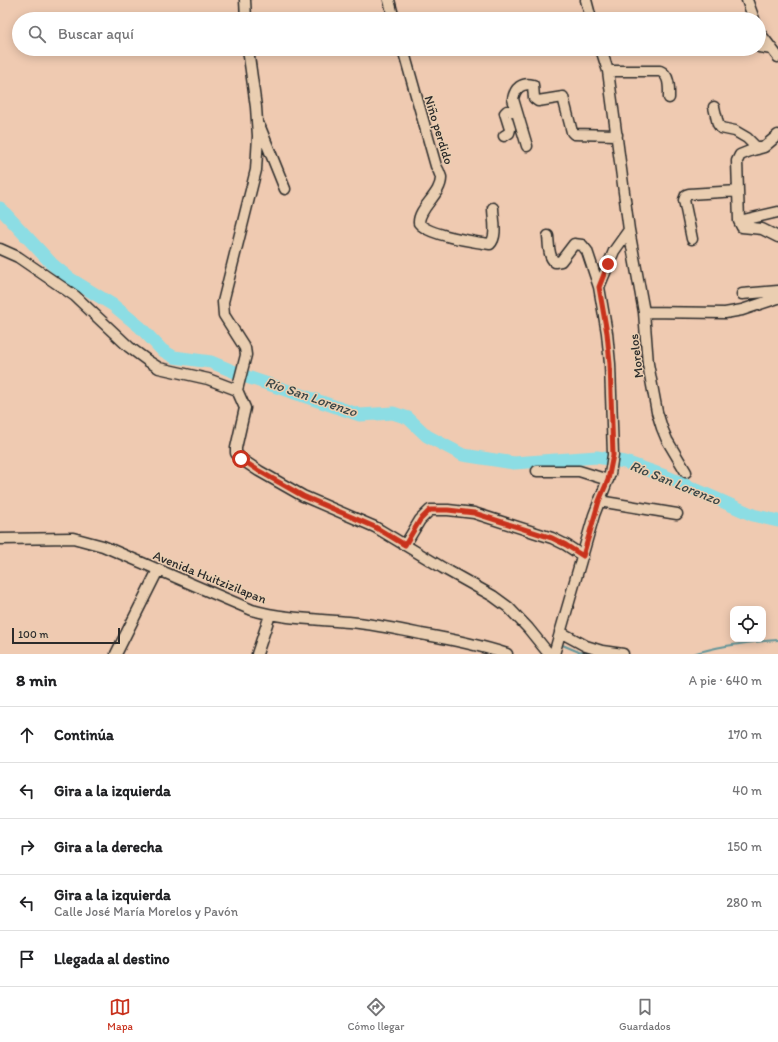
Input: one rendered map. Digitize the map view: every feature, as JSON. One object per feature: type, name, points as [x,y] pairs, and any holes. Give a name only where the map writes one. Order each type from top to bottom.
[{"type":"street","points":[[245,0],[246,12]]},
{"type":"street","points":[[389,0],[392,12]]},
{"type":"street","points":[[586,0],[589,12]]},
{"type":"street","points":[[747,0],[751,12]]},
{"type":"street","points":[[766,41],[775,53]]},
{"type":"street","points":[[249,56],[257,117],[258,136],[256,170],[223,302],[224,315],[245,348],[246,355],[239,381],[245,408],[236,453],[241,459],[259,471],[303,496],[375,527],[493,596],[508,607],[541,644],[552,652],[560,635],[599,501],[609,477],[613,455],[610,364],[607,333],[599,287],[587,251],[582,245],[574,244],[561,261],[556,262],[551,256],[548,236]]},
{"type":"street","name":"Niño perdido","points":[[404,56],[436,166],[441,176],[437,190],[422,214],[419,223],[425,228],[445,235],[473,242],[490,244],[494,235],[493,208]]},
{"type":"street","name":"Morelos","points":[[603,56],[608,71],[629,230],[644,312],[648,364],[660,423],[667,440],[686,472]]},
{"type":"street","points":[[608,71],[664,72],[668,78],[670,98]]},
{"type":"street","points":[[527,146],[513,99],[514,92],[523,84],[531,84],[534,86],[534,98],[538,101],[563,97],[572,132],[574,134],[617,135]]},
{"type":"street","points":[[714,107],[718,124],[721,128],[735,131],[747,138],[758,149]]},
{"type":"street","points":[[504,136],[509,133],[510,129],[505,113],[516,109]]},
{"type":"street","points":[[257,117],[285,189]]},
{"type":"street","points":[[741,224],[738,191],[738,161],[740,155],[764,147],[778,135]]},
{"type":"street","points":[[692,238],[684,200],[686,195],[738,191]]},
{"type":"street","points":[[741,224],[778,212]]},
{"type":"street","points":[[741,224],[762,229],[778,237]]},
{"type":"street","points":[[599,287],[614,250],[629,230]]},
{"type":"street","points":[[0,249],[18,257],[75,296],[129,348],[159,368],[208,379],[239,381]]},
{"type":"street","points":[[742,294],[778,291]]},
{"type":"street","points":[[644,312],[725,314],[778,298]]},
{"type":"street","points":[[537,471],[580,471],[609,477]]},
{"type":"street","points":[[599,501],[677,514]]},
{"type":"street","points":[[405,545],[420,520],[430,510],[448,510],[474,513],[552,538],[583,556]]},
{"type":"street","name":"Avenida Huitzizilapan","points":[[0,539],[53,538],[81,540],[103,546],[252,610],[270,615],[288,618],[350,622],[382,626],[462,642],[507,654]]},
{"type":"street","points":[[116,654],[158,570]]},
{"type":"street","points":[[258,654],[270,615]]},
{"type":"street","points":[[560,635],[602,651],[623,654]]},
{"type":"waterway","name":"Río San Lorenzo","points":[[0,208],[52,264],[69,278],[113,305],[140,327],[162,350],[174,357],[211,362],[247,377],[360,415],[393,413],[408,418],[427,436],[463,455],[514,463],[597,457],[625,462],[665,476],[753,515],[778,521]]},
{"type":"waterway","points":[[693,654],[735,644],[778,640]]},
{"type":"waterway","points":[[560,644],[579,652],[594,654]]},
{"type":"route","points":[[241,459],[303,496],[375,527],[405,545],[420,520],[430,510],[448,510],[474,513],[552,538],[583,556],[594,516],[610,474],[613,455],[610,364],[607,333],[599,287],[608,264]]}]
